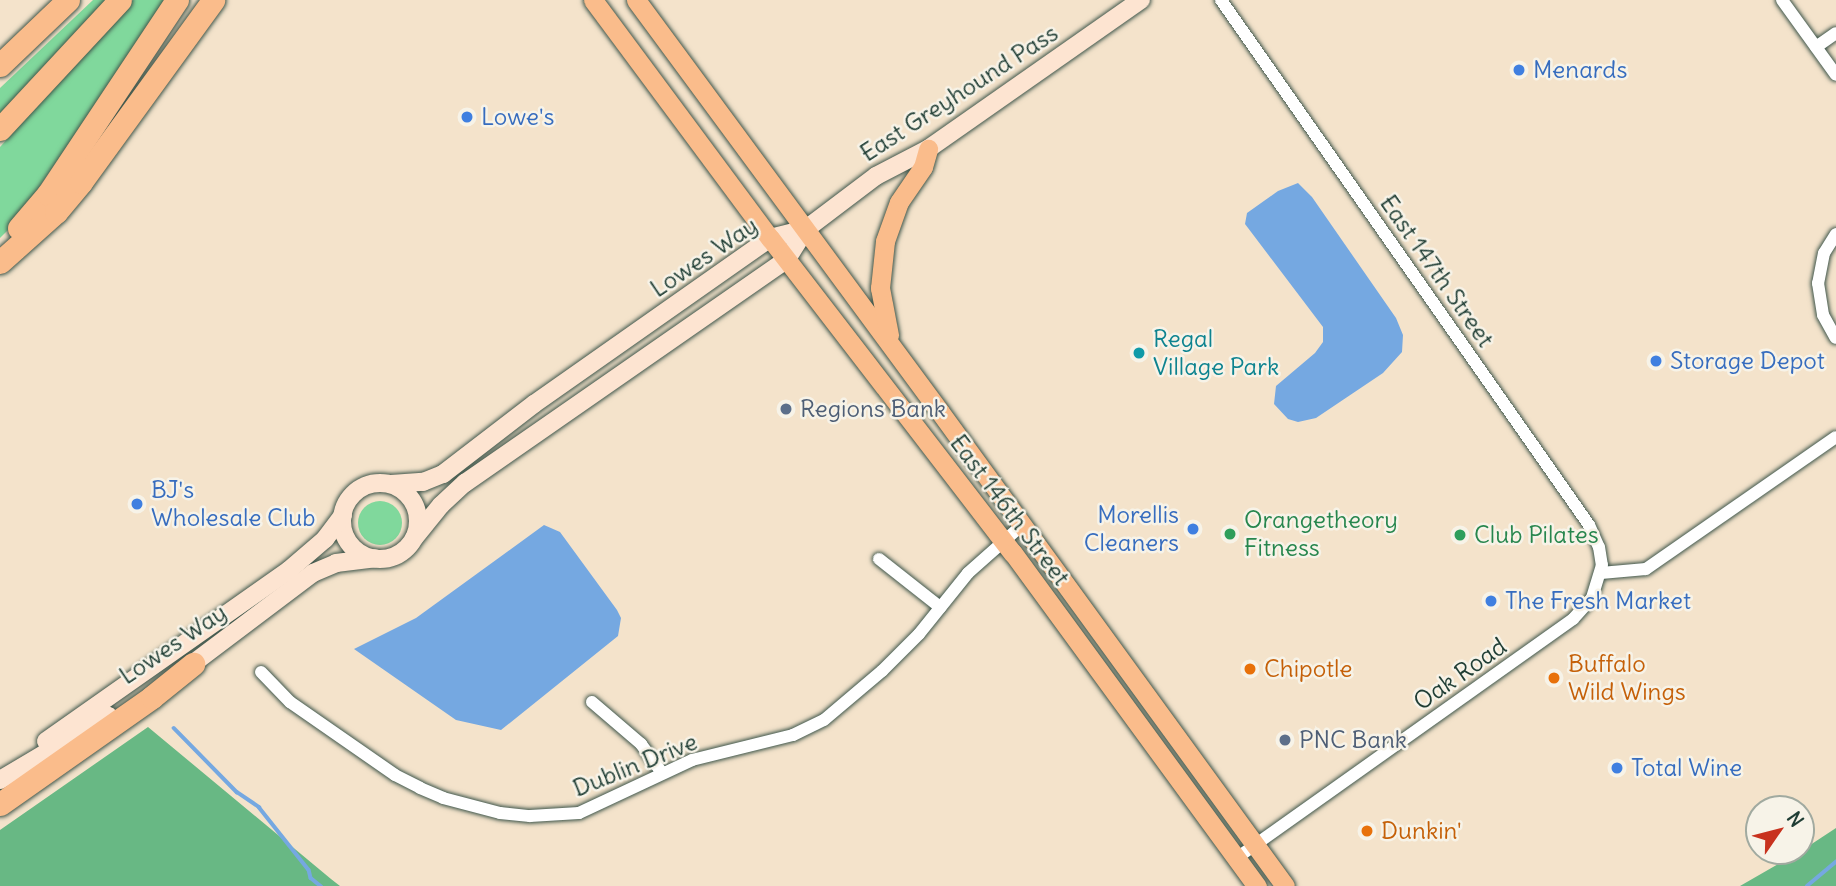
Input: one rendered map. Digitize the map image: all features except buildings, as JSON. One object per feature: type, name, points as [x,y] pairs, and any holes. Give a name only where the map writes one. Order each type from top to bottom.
[{"type":"highway","points":[[0,65],[68,0]]},
{"type":"highway","points":[[0,129],[120,0]]},
{"type":"highway","points":[[0,247],[48,194],[177,0]]},
{"type":"highway","points":[[0,262],[42,225],[81,183],[213,0]]},
{"type":"highway","points":[[0,804],[152,697],[193,664]]},
{"type":"main road","name":"East 146th Street","points":[[593,0],[770,238],[1003,540],[1257,886]]},
{"type":"main road","name":"East 146th Street","points":[[636,0],[894,349],[1284,886]]},
{"type":"main road","points":[[894,349],[881,298],[882,256],[892,217],[923,167],[928,149]]},
{"type":"street","name":"East Greyhound Pass","points":[[806,229],[876,176],[928,149],[1141,0]]},
{"type":"street","name":"East 147th Street","points":[[1221,0],[1589,525],[1599,547],[1601,573]]},
{"type":"street","points":[[1782,0],[1836,75]]},
{"type":"street","points":[[1816,47],[1836,33]]},
{"type":"street","name":"Lowes Way","points":[[0,778],[289,570],[325,539],[350,498],[360,489],[373,483],[423,482],[443,474],[534,404],[770,238],[806,229]]},
{"type":"street","name":"Lowes Way","points":[[0,778],[193,664],[313,573],[336,563],[398,554],[441,505],[465,483],[787,259],[806,229]]},
{"type":"street","points":[[1836,234],[1824,253],[1818,283],[1823,315],[1836,338]]},
{"type":"street","points":[[1601,573],[1646,569],[1836,437]]},
{"type":"street","points":[[391,484],[407,494],[413,502],[418,520],[415,537]]},
{"type":"street","points":[[342,515],[343,530],[349,543],[360,553],[375,558]]},
{"type":"street","name":"Dublin Drive","points":[[261,673],[290,702],[395,775],[443,798],[500,813],[530,816],[579,813],[692,760],[793,735],[824,720],[882,671],[968,573],[1022,525]]},
{"type":"street","points":[[879,559],[940,607]]},
{"type":"street","name":"Oak Road","points":[[1237,858],[1573,619],[1592,598],[1601,573]]},
{"type":"street","points":[[592,702],[641,744],[662,773]]},
{"type":"green space","points":[[93,0],[107,0],[0,116],[0,88]]},
{"type":"green space","points":[[133,0],[168,0],[13,225],[0,238],[0,147]]},
{"type":"green space","points":[[380,501],[395,508],[402,523],[395,538],[380,545],[365,538],[358,523],[365,508]]},
{"type":"green space","points":[[148,727],[340,886],[0,886],[0,830]]},
{"type":"green space","points":[[1836,828],[1836,886],[1740,886],[1777,865],[1815,865],[1815,842]]},
{"type":"water","points":[[1298,183],[1312,197],[1396,318],[1403,335],[1402,352],[1383,373],[1316,418],[1298,422],[1288,419],[1274,404],[1276,386],[1315,353],[1323,342],[1323,327],[1245,224],[1247,213],[1278,191]]},
{"type":"water","points":[[544,525],[560,532],[617,610],[621,618],[618,636],[501,730],[456,720],[354,649],[416,618]]},
{"type":"waterway","points":[[174,728],[237,792],[259,807],[309,870],[311,878],[321,886]]},
{"type":"waterway","points":[[1807,886],[1836,862]]},
{"type":"place","name":"Menards","points":[[1519,70]]},
{"type":"place","name":"Lowe's","points":[[467,117]]},
{"type":"place","name":"Regal Village Park","points":[[1139,353]]},
{"type":"place","name":"Storage Depot","points":[[1656,361]]},
{"type":"place","name":"Regions Bank","points":[[786,409]]},
{"type":"place","name":"BJ's Wholesale Club","points":[[137,504]]},
{"type":"place","name":"Morellis Cleaners","points":[[1193,529]]},
{"type":"place","name":"Orangetheory Fitness","points":[[1230,534]]},
{"type":"place","name":"Club Pilates","points":[[1460,535]]},
{"type":"place","name":"The Fresh Market","points":[[1491,601]]},
{"type":"place","name":"Chipotle","points":[[1250,669]]},
{"type":"place","name":"Buffalo Wild Wings","points":[[1554,678]]},
{"type":"place","name":"PNC Bank","points":[[1285,740]]},
{"type":"place","name":"Total Wine","points":[[1617,768]]},
{"type":"place","name":"Dunkin'","points":[[1367,831]]}]
